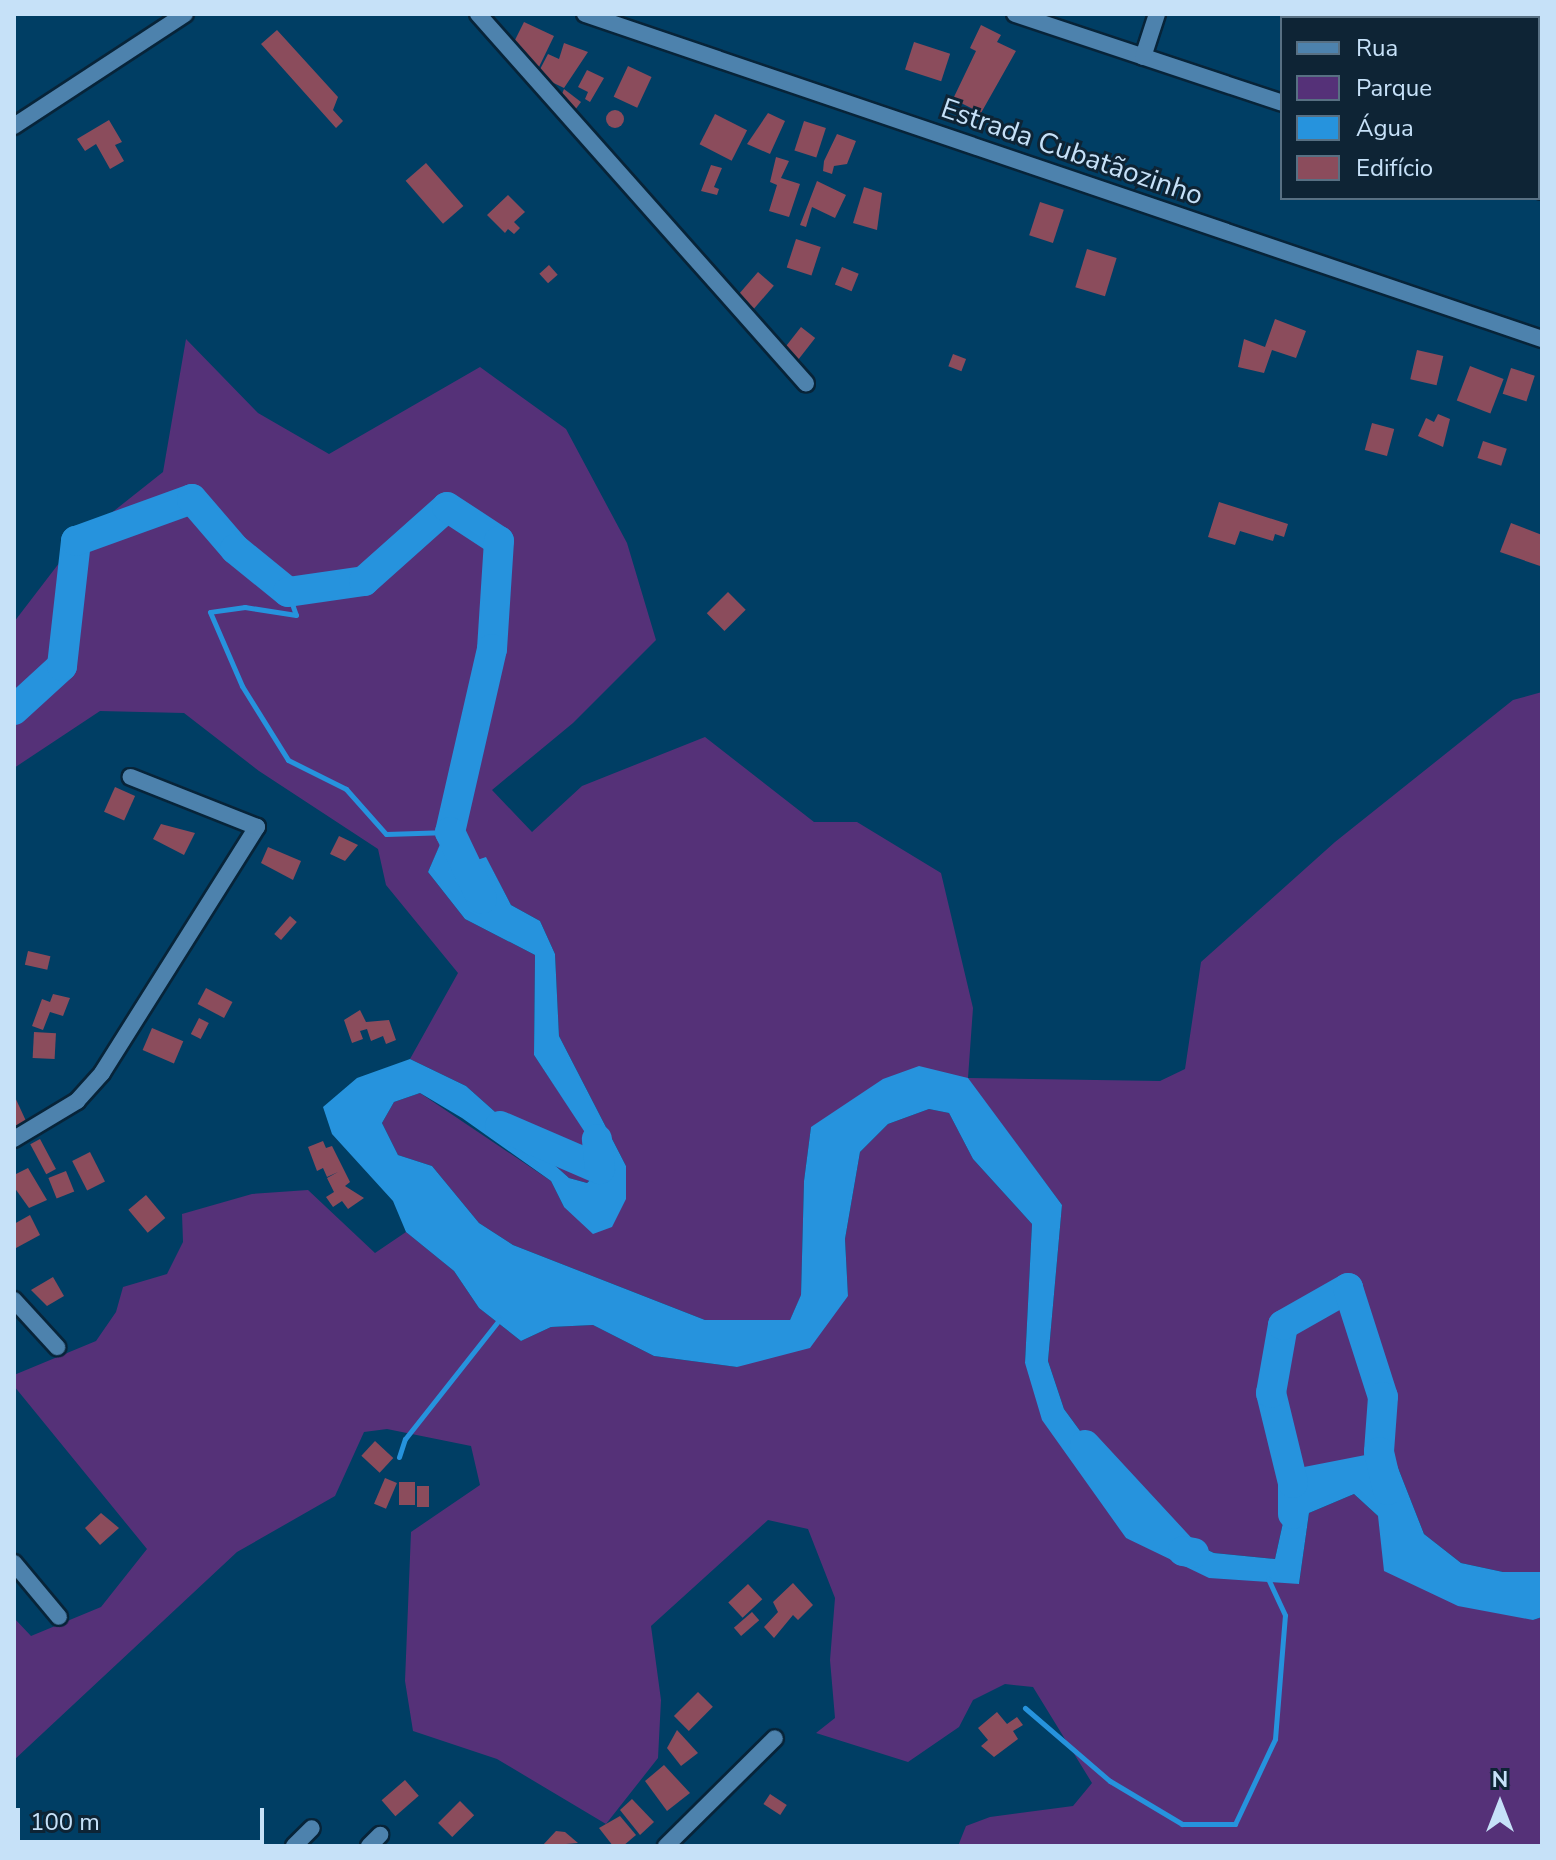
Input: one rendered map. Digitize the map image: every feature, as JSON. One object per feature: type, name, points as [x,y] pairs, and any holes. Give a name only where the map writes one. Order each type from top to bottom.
[{"type":"street","points":[[14,126],[185,14]]},
{"type":"street","points":[[478,14],[806,384]]},
{"type":"street","name":"Estrada Cubatãozinho","points":[[585,14],[1542,339]]},
{"type":"street","points":[[1015,14],[1280,102]]},
{"type":"street","points":[[1143,57],[1157,14]]},
{"type":"street","points":[[14,1139],[77,1101],[102,1073],[257,827],[131,777]]},
{"type":"street","points":[[14,1300],[57,1347]]},
{"type":"street","points":[[14,1563],[59,1617]]},
{"type":"street","points":[[666,1846],[775,1738]]},
{"type":"street","points":[[294,1846],[312,1828]]},
{"type":"green space","points":[[186,339],[258,413],[329,454],[480,367],[566,429],[627,543],[656,640],[573,723],[492,790],[532,832],[582,786],[705,737],[814,822],[857,822],[941,873],[973,1008],[968,1078],[1160,1081],[1185,1069],[1201,962],[1335,842],[1513,700],[1542,692],[1542,1572],[1503,1572],[1461,1563],[1424,1534],[1391,1450],[1288,1500],[1275,1559],[1214,1553],[1146,1521],[1064,1409],[1048,1361],[1062,1205],[967,1078],[811,1127],[804,1181],[801,1296],[790,1320],[705,1320],[513,1245],[479,1223],[432,1166],[398,1155],[382,1123],[394,1102],[420,1093],[551,1181],[564,1207],[626,1166],[559,1036],[555,954],[540,921],[511,905],[486,858],[456,868],[454,814],[428,872],[465,919],[535,955],[534,1055],[587,1134],[594,1175],[587,1183],[569,1178],[466,1086],[410,1059],[458,973],[386,885],[378,849],[259,771],[184,713],[100,711],[14,768],[14,622],[76,541],[163,472]]},
{"type":"green space","points":[[929,1109],[949,1113],[973,1159],[1032,1224],[1025,1363],[1126,1538],[1299,1584],[1309,1513],[1354,1494],[1378,1516],[1533,1620],[1542,1617],[1542,1846],[958,1846],[966,1826],[990,1817],[1073,1806],[1092,1783],[1033,1687],[1005,1684],[973,1700],[959,1727],[908,1762],[816,1733],[835,1718],[830,1660],[835,1598],[808,1529],[768,1520],[651,1626],[661,1700],[658,1758],[606,1824],[497,1759],[413,1731],[405,1681],[411,1532],[480,1485],[471,1446],[387,1429],[364,1432],[335,1496],[237,1552],[14,1760],[14,1618],[31,1636],[101,1607],[147,1549],[14,1386],[14,1375],[96,1341],[116,1312],[123,1287],[167,1274],[183,1242],[182,1214],[252,1194],[308,1190],[375,1253],[406,1232],[454,1271],[479,1308],[521,1341],[551,1327],[593,1325],[654,1356],[737,1367],[848,1296],[845,1239],[860,1152],[888,1124]]},
{"type":"water","points":[[454,812],[456,867],[486,857],[511,905],[540,921],[555,954],[559,1036],[626,1166],[626,1199],[612,1227],[593,1234],[564,1207],[551,1181],[462,1118],[420,1093],[394,1102],[382,1123],[398,1155],[432,1166],[479,1223],[513,1245],[705,1320],[790,1320],[801,1295],[804,1181],[811,1127],[883,1079],[919,1066],[968,1078],[1062,1205],[1048,1361],[1064,1409],[1146,1521],[1214,1553],[1275,1559],[1288,1500],[1282,1483],[1304,1467],[1391,1450],[1424,1534],[1461,1563],[1503,1572],[1542,1572],[1542,1617],[1533,1620],[1458,1606],[1384,1571],[1378,1516],[1354,1494],[1309,1513],[1299,1584],[1209,1578],[1126,1538],[1042,1420],[1025,1363],[1032,1224],[973,1159],[949,1113],[929,1109],[888,1124],[860,1152],[845,1239],[848,1296],[810,1348],[737,1367],[654,1356],[593,1325],[551,1327],[521,1341],[479,1308],[454,1271],[406,1232],[393,1201],[332,1134],[323,1107],[357,1078],[410,1059],[466,1086],[569,1178],[587,1183],[594,1176],[586,1134],[534,1055],[535,955],[465,919],[428,872]]},
{"type":"building","points":[[524,22],[554,36],[539,67],[513,44]]},
{"type":"building","points":[[981,25],[1001,35],[997,42],[1016,51],[981,113],[953,99],[976,51],[970,48]]},
{"type":"building","points":[[277,30],[338,97],[333,110],[343,121],[336,128],[261,44]]},
{"type":"building","points":[[914,42],[950,54],[941,81],[905,70]]},
{"type":"building","points":[[564,43],[588,52],[564,88],[537,75],[548,54],[559,59]]},
{"type":"building","points":[[628,66],[652,77],[637,108],[614,97]]},
{"type":"building","points":[[587,70],[604,78],[590,102],[585,99],[588,92],[578,87]]},
{"type":"building","points":[[564,89],[581,102],[575,110],[560,99]]},
{"type":"building","points":[[611,110],[619,110],[624,119],[622,126],[611,128],[606,123],[606,115]]},
{"type":"building","points":[[768,113],[785,121],[770,154],[747,144]]},
{"type":"building","points":[[715,114],[747,130],[732,161],[700,144]]},
{"type":"building","points":[[109,120],[122,142],[115,145],[124,161],[110,169],[96,144],[85,151],[77,139]]},
{"type":"building","points":[[804,121],[826,128],[816,158],[794,150]]},
{"type":"building","points":[[837,134],[856,141],[847,164],[834,166],[832,174],[823,171],[824,161]]},
{"type":"building","points":[[776,157],[789,161],[781,178],[800,184],[789,217],[769,211],[777,185],[770,182]]},
{"type":"building","points":[[426,163],[463,206],[443,224],[406,181]]},
{"type":"building","points":[[711,165],[722,168],[714,187],[719,189],[717,195],[701,191]]},
{"type":"building","points":[[817,181],[846,195],[835,218],[812,207],[806,227],[800,225]]},
{"type":"building","points":[[864,187],[882,193],[877,230],[853,223]]},
{"type":"building","points":[[508,195],[525,212],[514,222],[520,228],[514,234],[508,229],[505,233],[487,215]]},
{"type":"building","points":[[1040,202],[1064,210],[1053,243],[1029,235]]},
{"type":"building","points":[[796,239],[821,247],[811,276],[787,268]]},
{"type":"building","points":[[1087,249],[1117,258],[1105,296],[1075,287]]},
{"type":"building","points":[[549,265],[558,275],[548,283],[539,274]]},
{"type":"building","points":[[842,267],[859,274],[852,291],[835,285]]},
{"type":"building","points":[[758,272],[774,286],[754,308],[738,295]]},
{"type":"building","points":[[1275,319],[1306,331],[1296,358],[1272,350],[1264,373],[1238,367],[1244,339],[1265,347]]},
{"type":"building","points":[[801,327],[815,338],[799,359],[784,348]]},
{"type":"building","points":[[1417,350],[1443,356],[1437,385],[1410,379]]},
{"type":"building","points":[[953,354],[966,359],[961,371],[948,366]]},
{"type":"building","points":[[1470,366],[1504,379],[1490,413],[1457,401]]},
{"type":"building","points":[[1511,368],[1535,376],[1526,401],[1503,394]]},
{"type":"building","points":[[1438,414],[1450,419],[1443,447],[1418,436],[1426,418],[1434,422]]},
{"type":"building","points":[[1372,423],[1394,429],[1387,456],[1365,450]]},
{"type":"building","points":[[1483,441],[1507,449],[1501,466],[1477,458]]},
{"type":"building","points":[[1219,502],[1288,524],[1284,537],[1275,534],[1273,541],[1240,531],[1235,545],[1208,537]]},
{"type":"building","points":[[1511,523],[1542,535],[1540,566],[1500,552]]},
{"type":"building","points":[[728,592],[746,610],[724,631],[707,613]]},
{"type":"building","points":[[115,787],[135,796],[124,821],[104,812]]},
{"type":"building","points":[[161,824],[195,833],[184,855],[153,839]]},
{"type":"building","points":[[339,836],[358,845],[345,861],[330,854]]},
{"type":"building","points":[[268,847],[301,861],[293,880],[261,863]]},
{"type":"building","points":[[290,916],[297,922],[281,940],[274,934]]},
{"type":"building","points":[[28,951],[50,956],[47,970],[25,965]]},
{"type":"building","points":[[206,988],[232,1002],[224,1018],[198,1004]]},
{"type":"building","points":[[53,994],[70,998],[63,1016],[50,1012],[43,1030],[32,1026],[42,999],[50,1002]]},
{"type":"building","points":[[360,1010],[366,1022],[389,1020],[396,1040],[386,1044],[383,1036],[371,1041],[367,1029],[360,1031],[363,1039],[352,1043],[344,1020]]},
{"type":"building","points":[[199,1018],[209,1023],[201,1039],[191,1034]]},
{"type":"building","points":[[152,1028],[183,1041],[174,1063],[143,1050]]},
{"type":"building","points":[[34,1032],[56,1033],[55,1059],[33,1058]]},
{"type":"building","points":[[14,1095],[26,1121],[14,1127]]},
{"type":"building","points":[[40,1139],[56,1169],[46,1174],[30,1144]]},
{"type":"building","points":[[323,1141],[326,1148],[332,1146],[350,1182],[345,1186],[364,1198],[348,1209],[342,1201],[333,1207],[326,1197],[334,1192],[327,1178],[338,1172],[327,1177],[323,1168],[317,1171],[308,1147]]},
{"type":"building","points":[[90,1152],[105,1181],[87,1190],[72,1161]]},
{"type":"building","points":[[28,1168],[47,1200],[29,1208],[14,1187],[14,1175]]},
{"type":"building","points":[[66,1171],[74,1191],[57,1199],[48,1178]]},
{"type":"building","points":[[146,1195],[165,1218],[148,1233],[128,1210]]},
{"type":"building","points":[[30,1215],[40,1235],[16,1248],[14,1224]]},
{"type":"building","points":[[53,1277],[64,1296],[47,1306],[31,1290]]},
{"type":"building","points":[[375,1441],[393,1458],[380,1473],[361,1456]]},
{"type":"building","points":[[385,1478],[397,1483],[386,1509],[374,1504]]},
{"type":"building","points":[[399,1482],[415,1482],[415,1505],[399,1505]]},
{"type":"building","points":[[417,1486],[429,1486],[429,1507],[417,1507]]},
{"type":"building","points":[[101,1513],[119,1528],[100,1545],[85,1528]]},
{"type":"building","points":[[793,1583],[813,1605],[798,1620],[793,1615],[774,1638],[764,1627],[778,1612],[773,1602]]},
{"type":"building","points":[[748,1584],[762,1599],[743,1618],[728,1602]]},
{"type":"building","points":[[752,1612],[759,1620],[741,1636],[734,1628]]},
{"type":"building","points":[[698,1692],[713,1707],[689,1731],[674,1716]]},
{"type":"building","points":[[997,1712],[1007,1724],[1017,1717],[1023,1725],[1013,1731],[1018,1739],[994,1757],[981,1746],[988,1740],[978,1728]]},
{"type":"building","points":[[677,1730],[698,1753],[681,1766],[667,1748]]},
{"type":"building","points":[[664,1765],[690,1793],[667,1811],[645,1781]]},
{"type":"building","points":[[405,1780],[419,1796],[395,1816],[382,1800]]},
{"type":"building","points":[[770,1794],[787,1805],[780,1815],[763,1804]]},
{"type":"building","points":[[632,1799],[654,1822],[640,1835],[620,1810]]},
{"type":"building","points":[[460,1801],[474,1815],[452,1837],[438,1823]]},
{"type":"building","points":[[620,1816],[636,1835],[623,1846],[613,1846],[599,1828]]},
{"type":"building","points":[[556,1831],[565,1832],[578,1843],[542,1846]]},
{"type":"waterway","points":[[14,710],[62,666],[76,541],[192,499],[235,549],[288,592],[364,581],[447,507],[499,541],[492,649],[450,832],[482,899]]},
{"type":"waterway","points":[[288,592],[296,615],[245,607],[210,612],[242,686],[288,760],[346,789],[386,834],[449,832]]},
{"type":"waterway","points":[[500,1126],[600,1169],[597,1139]]},
{"type":"waterway","points":[[1293,1514],[1293,1483],[1271,1393],[1283,1325],[1348,1288],[1383,1397],[1379,1452],[1388,1490]]},
{"type":"waterway","points":[[399,1457],[405,1439],[499,1320]]},
{"type":"waterway","points":[[1085,1445],[1183,1551],[1194,1553]]},
{"type":"waterway","points":[[1025,1708],[1110,1781],[1182,1824],[1235,1824],[1275,1739],[1285,1615],[1268,1579]]}]
